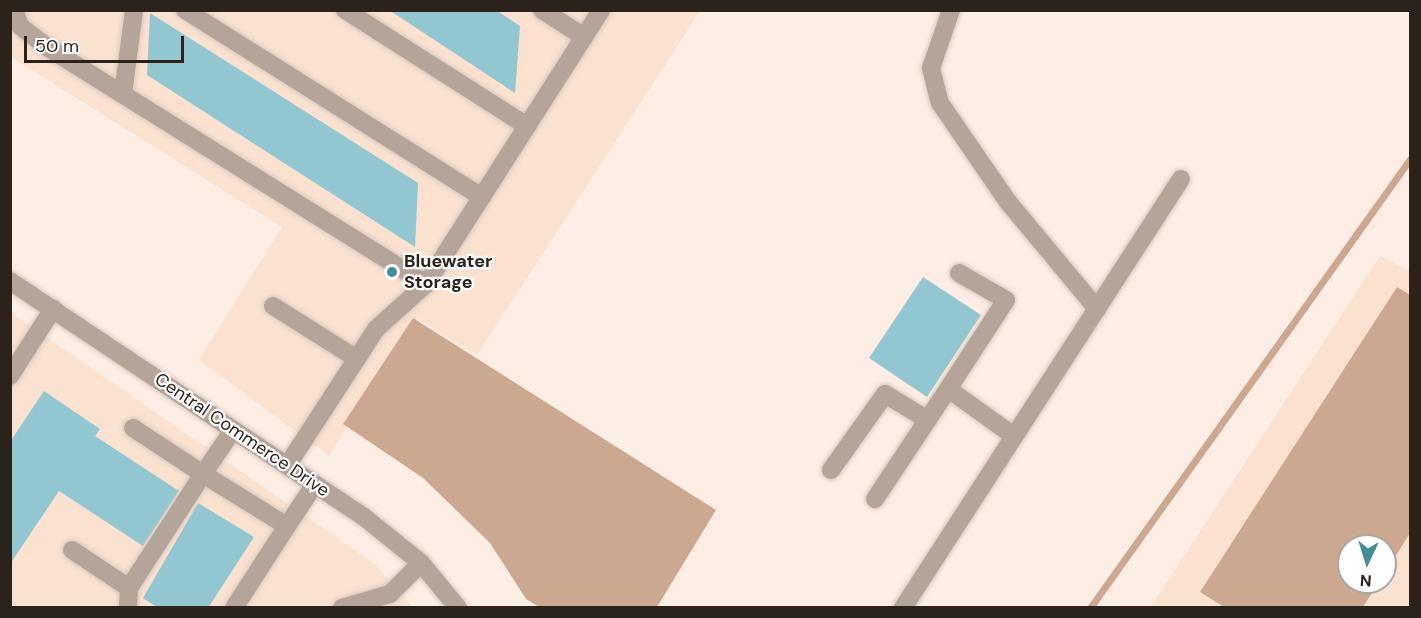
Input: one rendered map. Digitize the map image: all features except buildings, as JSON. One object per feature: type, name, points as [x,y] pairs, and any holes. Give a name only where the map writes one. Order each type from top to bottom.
[{"type":"street","points":[[14,10],[30,36],[426,284]]},
{"type":"street","points":[[123,94],[134,10]]},
{"type":"street","points":[[185,10],[482,197]]},
{"type":"street","points":[[345,10],[527,126]]},
{"type":"street","points":[[542,10],[584,37]]},
{"type":"street","points":[[287,466],[382,322],[426,284],[601,10]]},
{"type":"street","points":[[951,10],[931,68],[940,103],[1008,202],[1097,309]]},
{"type":"street","points":[[903,608],[1181,178]]},
{"type":"street","points":[[875,499],[1006,300],[959,273]]},
{"type":"street","name":"Central Commerce Drive","points":[[10,281],[315,484],[422,563],[458,608]]},
{"type":"street","points":[[273,306],[357,359]]},
{"type":"street","points":[[10,376],[53,309]]},
{"type":"street","points":[[948,389],[1014,436]]},
{"type":"street","points":[[831,470],[885,394],[928,420]]},
{"type":"street","points":[[133,428],[287,526]]},
{"type":"street","points":[[128,608],[129,588],[233,430]]},
{"type":"street","points":[[234,608],[315,484]]},
{"type":"street","points":[[72,550],[129,588]]},
{"type":"street","points":[[342,608],[383,602],[422,563]]},
{"type":"shaded area","name":"Bluewater Storage","points":[[10,11],[700,11],[477,355],[415,318],[329,456],[199,360],[282,227],[11,57]]},
{"type":"shaded area","points":[[1380,256],[1410,271],[1410,607],[1150,608]]},
{"type":"shaded area","points":[[1397,287],[1410,295],[1410,533],[1397,554],[1397,534],[1337,534],[1337,594],[1371,594],[1363,607],[1224,607],[1200,592]]},
{"type":"shaded area","points":[[10,312],[375,564],[413,607],[11,607]]},
{"type":"shaded area","points":[[413,318],[716,510],[657,607],[539,607],[526,599],[490,543],[423,478],[343,424]]},
{"type":"waterway","points":[[1090,608],[1410,159]]},
{"type":"place","name":"Bluewater Storage","points":[[392,272]]}]
